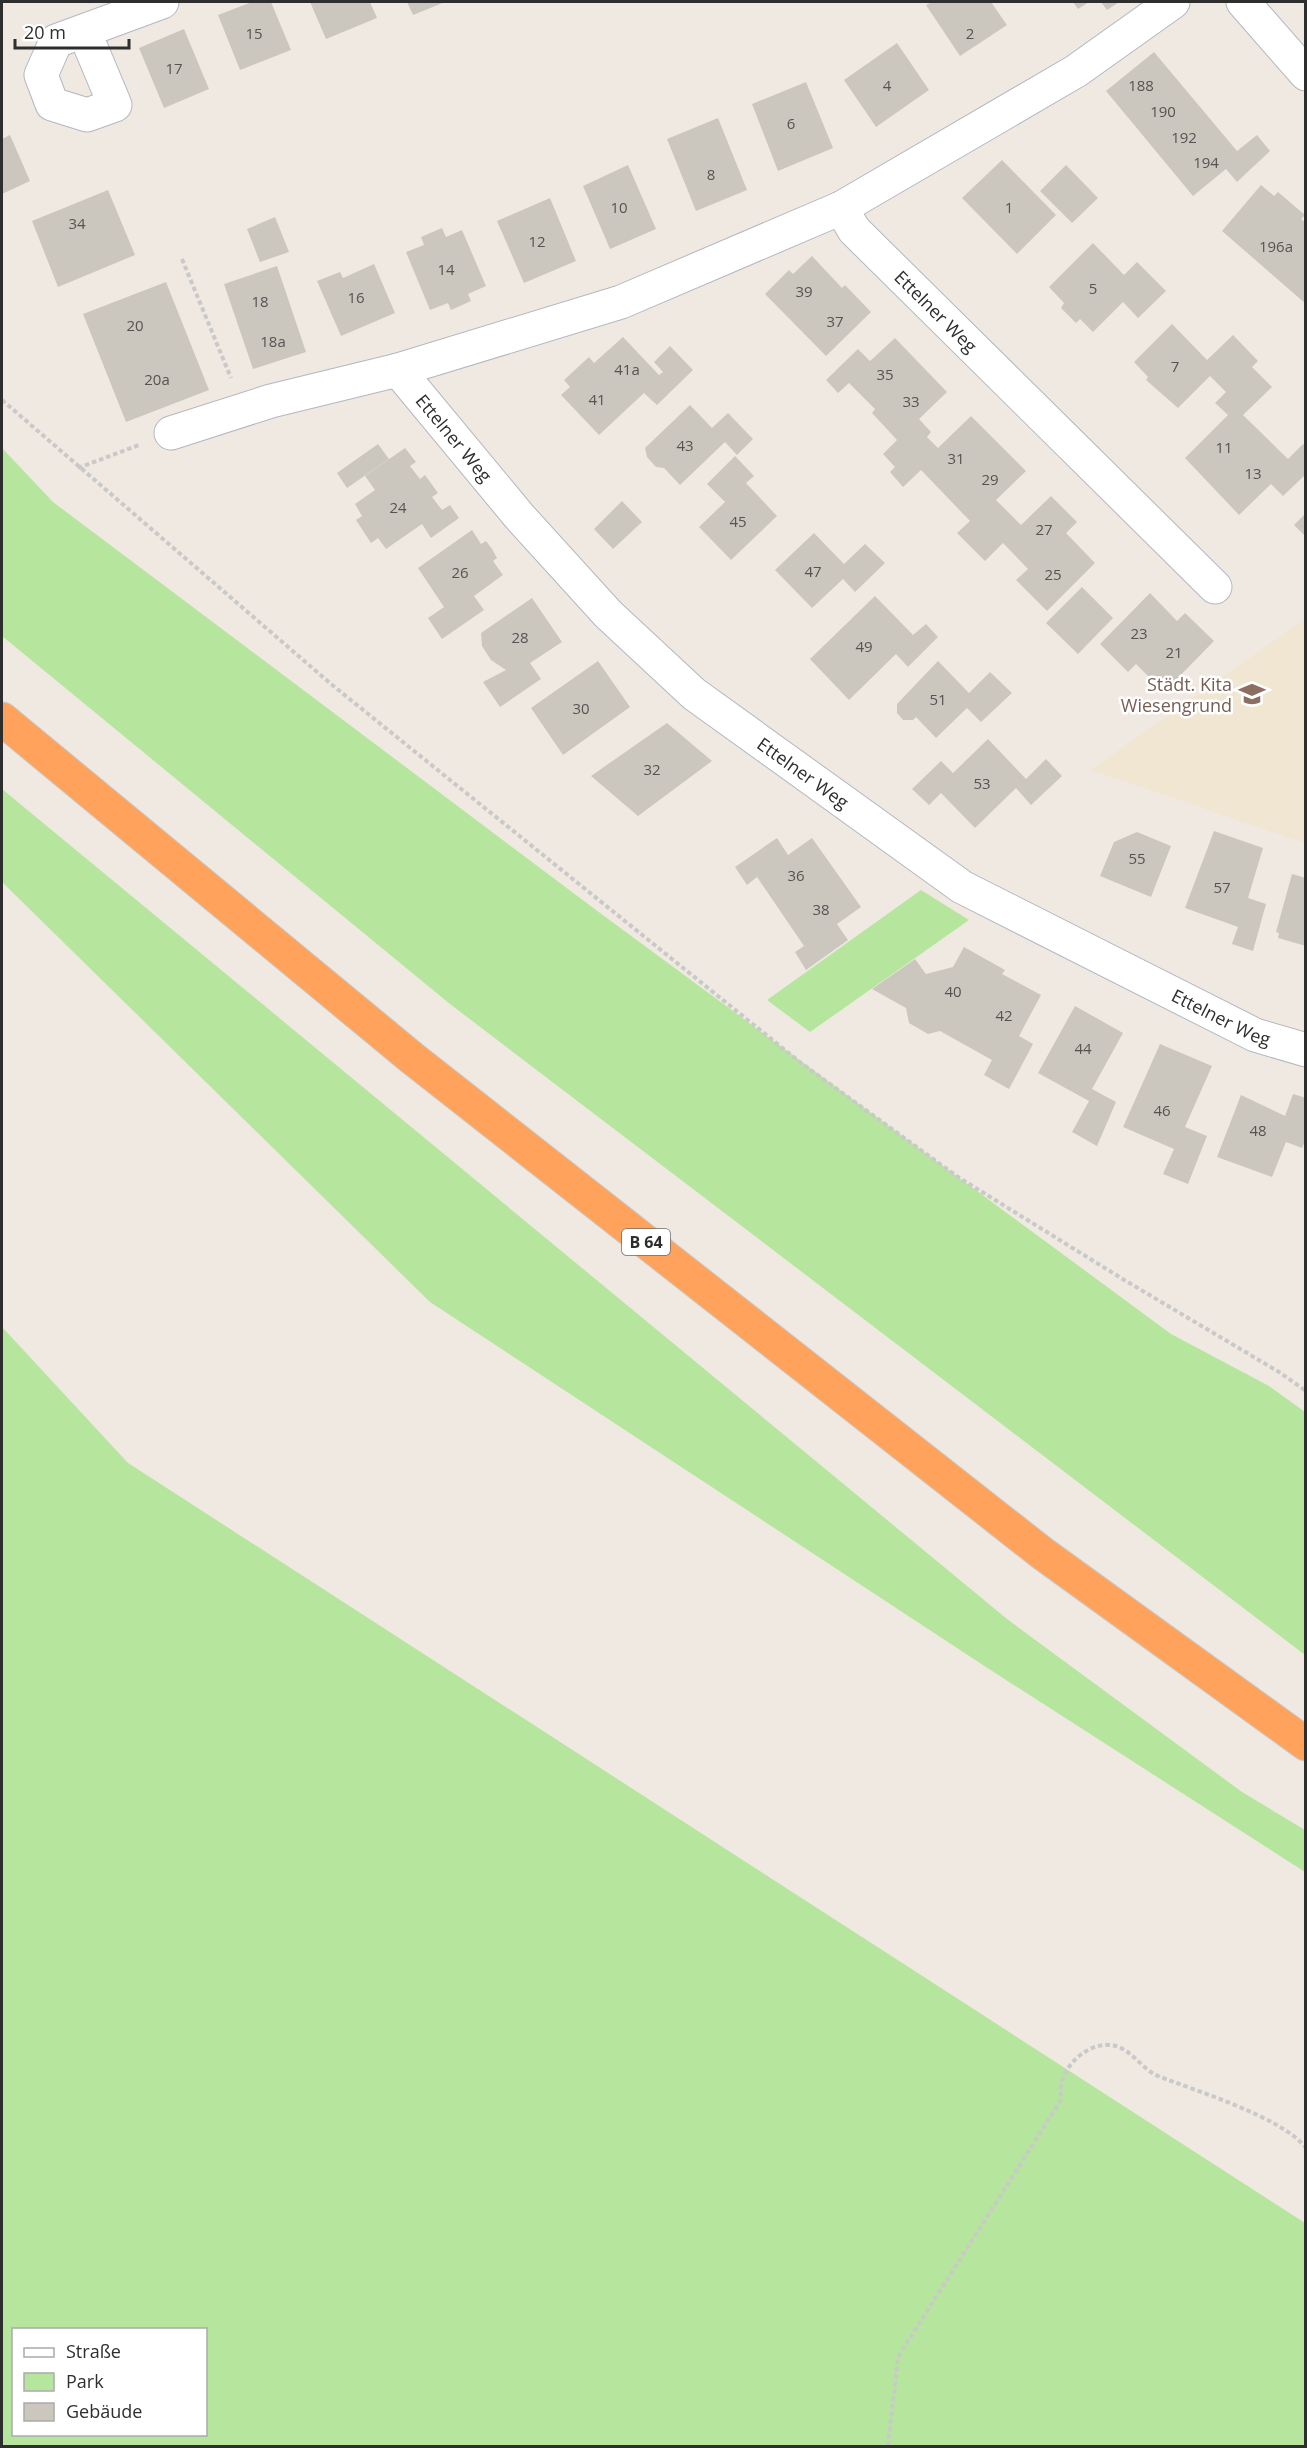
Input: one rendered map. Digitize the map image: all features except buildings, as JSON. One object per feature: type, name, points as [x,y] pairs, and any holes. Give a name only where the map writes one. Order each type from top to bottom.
[{"type":"highway","name":"B 64","points":[[2,719],[430,1073],[1042,1553],[1305,1744]]},
{"type":"street","points":[[84,31],[162,2]]},
{"type":"street","points":[[171,433],[244,410],[398,370],[621,302],[841,208],[1076,71],[1173,2]]},
{"type":"street","points":[[1243,2],[1305,74]]},
{"type":"street","name":"Ettelner Weg","points":[[841,208],[854,230],[1215,587]]},
{"type":"street","name":"Ettelner Weg","points":[[398,370],[519,516],[608,614],[694,694],[962,886],[1255,1035],[1305,1050]]},
{"type":"path","points":[[182,260],[244,410]]},
{"type":"path","points":[[2,400],[78,468],[331,684],[801,1063],[958,1177],[1120,1278],[1279,1372],[1305,1391]]},
{"type":"path","points":[[78,468],[171,433]]},
{"type":"path","points":[[888,2446],[898,2357],[1061,2100],[1062,2081],[1086,2050],[1106,2044],[1125,2049],[1152,2074],[1261,2117],[1299,2140],[1305,2148]]},
{"type":"shaded area","name":"Städt. Kita Wiesengrund","points":[[1305,619],[1305,843],[1091,770]]},
{"type":"green space","points":[[2,448],[53,502],[596,910],[1171,1334],[1269,1386],[1305,1412],[1305,1655],[450,1004],[2,636]]},
{"type":"green space","points":[[2,789],[1007,1619],[1242,1792],[1305,1830],[1305,1872],[989,1669],[430,1302],[2,882]]},
{"type":"green space","points":[[921,890],[969,920],[810,1032],[767,1000]]},
{"type":"green space","points":[[2,1327],[128,1463],[1305,2223],[1305,2446],[2,2446]]},
{"type":"place","name":"Städt. Kita Wiesengrund","points":[[1252,694]]}]
